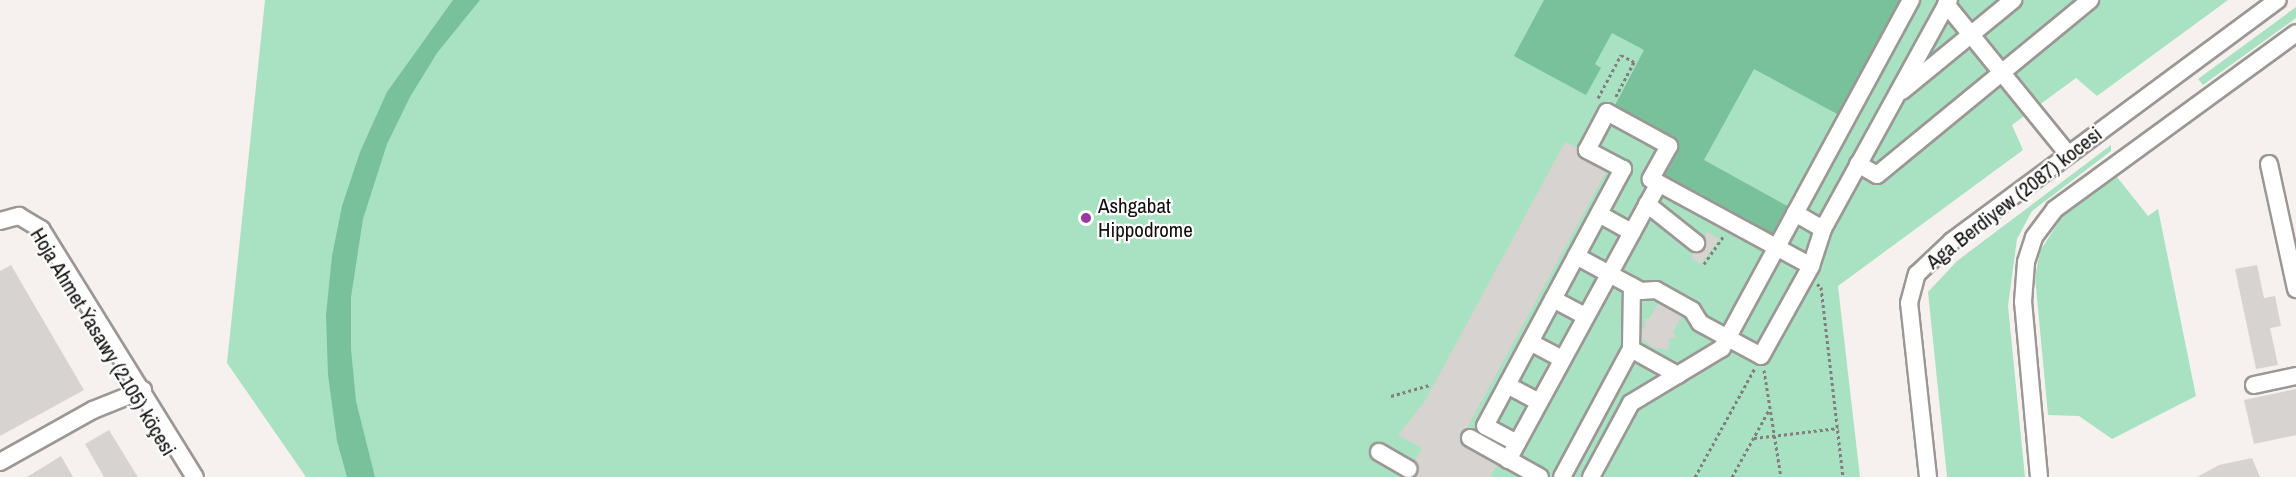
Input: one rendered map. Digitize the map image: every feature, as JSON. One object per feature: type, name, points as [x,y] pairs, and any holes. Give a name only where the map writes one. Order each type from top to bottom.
[{"type":"street","points":[[1591,477],[1631,403],[1722,348],[1911,0]]},
{"type":"street","points":[[1896,96],[2013,0]]},
{"type":"street","points":[[1858,164],[1877,175],[2090,0]]},
{"type":"street","name":"Aga Berdiyew (2087) kocesi","points":[[1928,477],[1910,316],[1913,281],[1940,251],[2278,0]]},
{"type":"street","points":[[1576,256],[1641,291],[1656,290],[1692,310],[1701,323],[1761,356],[1808,271],[1823,229],[1948,2],[2068,154]]},
{"type":"street","points":[[2038,477],[2023,302],[2026,262],[2034,237],[2055,208],[2296,33]]},
{"type":"street","points":[[1517,443],[1485,426],[1623,170],[1587,150],[1601,108],[1669,146],[1651,179],[1776,247],[1808,271]]},
{"type":"street","points":[[2269,164],[2296,288]]},
{"type":"street","points":[[1508,460],[1659,183]]},
{"type":"street","points":[[1647,204],[1695,243]]},
{"type":"street","points":[[1795,213],[1823,229]]},
{"type":"street","points":[[1599,214],[1632,232]]},
{"type":"street","name":"Hoja Ahmet Ýasawy (2105) köçesi","points":[[0,221],[19,216],[30,220],[40,229],[138,392],[195,477]]},
{"type":"street","points":[[1562,477],[1631,349],[1632,286]]},
{"type":"street","points":[[1553,299],[1585,316]]},
{"type":"street","points":[[1530,342],[1562,359]]},
{"type":"street","points":[[1631,349],[1678,375]]},
{"type":"street","points":[[2254,385],[2296,376]]},
{"type":"street","points":[[1507,385],[1539,402]]},
{"type":"street","points":[[1609,391],[1631,403]]},
{"type":"street","points":[[0,462],[93,410],[138,392]]},
{"type":"street","name":"Hoja Ahmet Ýasawy (2105) köçesi","points":[[138,392],[183,477]]},
{"type":"street","points":[[1470,438],[1540,477]]},
{"type":"street","points":[[1379,452],[1409,469]]},
{"type":"path","points":[[1621,55],[1634,62],[1601,108],[1621,55]]},
{"type":"path","points":[[1704,264],[1732,223]]},
{"type":"path","points":[[1808,271],[1821,287],[1843,477]]},
{"type":"path","points":[[1761,356],[1781,477]]},
{"type":"path","points":[[1695,477],[1761,356]]},
{"type":"path","points":[[1391,396],[1430,385]]},
{"type":"path","points":[[1732,477],[1770,408]]},
{"type":"path","points":[[1754,438],[1838,428]]},
{"type":"green space","name":"Ashgabat Hippodrome","points":[[265,0],[2228,0],[2097,96],[2076,78],[2012,125],[2023,150],[1838,286],[1860,477],[306,477],[227,363]]},
{"type":"green space","points":[[453,0],[480,0],[437,53],[410,97],[387,144],[363,219],[351,297],[351,349],[356,401],[375,477],[347,477],[337,441],[328,375],[326,315],[332,256],[342,206],[360,152],[387,92]]},
{"type":"green space","points":[[1544,0],[1901,0],[1839,115],[1754,69],[1704,160],[1789,207],[1773,238],[1659,176],[1675,145],[1612,111],[1644,50],[1612,33],[1595,64],[1601,68],[1586,95],[1514,56]]},
{"type":"green space","points":[[2296,7],[2296,18],[2203,85],[2198,79]]},
{"type":"green space","points":[[2111,145],[2111,151],[2032,211],[2017,239],[2008,306],[2025,477],[1947,477],[1928,292],[1957,261]]},
{"type":"green space","points":[[2117,177],[2148,216],[2158,209],[2196,396],[2112,439],[2079,416],[2048,415],[2035,277],[2040,251],[2063,215]]},
{"type":"building","points":[[1565,142],[1577,148],[1582,159],[1606,172],[1467,428],[1461,433],[1459,443],[1497,465],[1490,477],[1415,477],[1419,468],[1415,461],[1422,448],[1398,435],[1425,401]]},
{"type":"building","points":[[1706,231],[1719,239],[1701,264],[1691,258],[1693,253],[1705,249]]},
{"type":"building","points":[[11,265],[84,390],[0,436],[0,271]]},
{"type":"building","points":[[2257,265],[2264,298],[2275,296],[2281,326],[2270,328],[2278,365],[2256,369],[2235,269]]},
{"type":"building","points":[[1658,303],[1682,316],[1673,332],[1676,337],[1669,339],[1669,350],[1654,348],[1642,339],[1642,329],[1646,326],[1644,319],[1649,319]]},
{"type":"building","points":[[2296,389],[2296,435],[2254,444],[2244,400]]},
{"type":"building","points":[[109,430],[138,477],[104,477],[85,444]]},
{"type":"building","points":[[61,456],[73,477],[27,477]]},
{"type":"building","points":[[2252,458],[2260,477],[2197,477],[2219,465]]},
{"type":"place","name":"Ashgabat Hippodrome","points":[[1086,218]]}]
